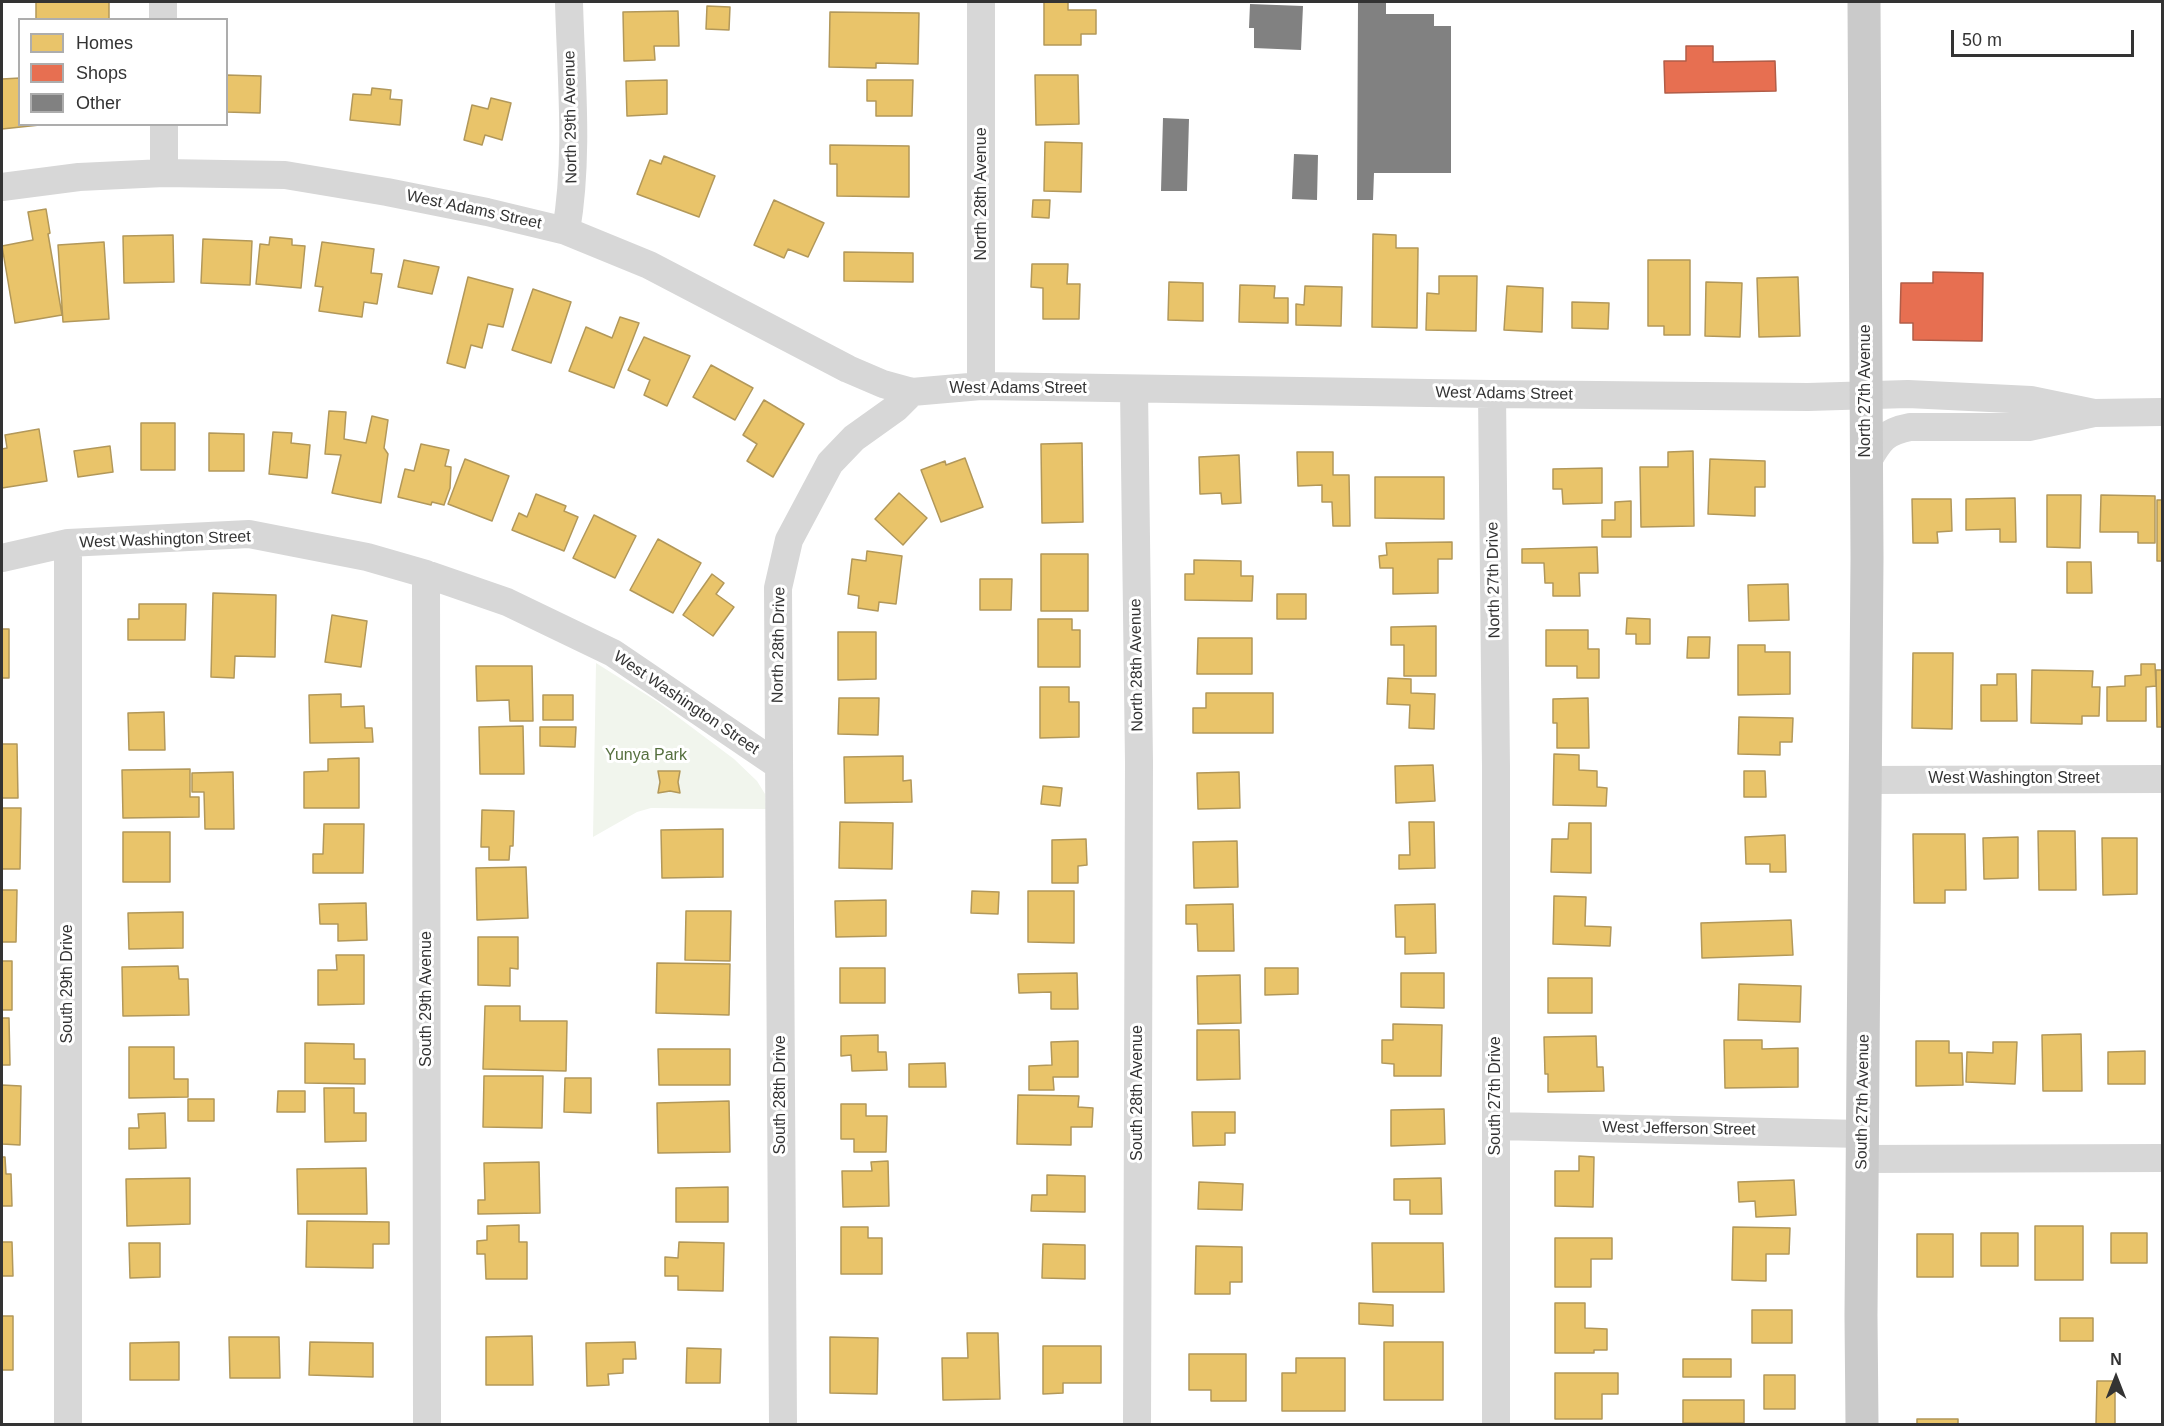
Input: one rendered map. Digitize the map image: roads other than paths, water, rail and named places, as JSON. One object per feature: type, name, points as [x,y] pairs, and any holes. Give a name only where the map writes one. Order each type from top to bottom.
[{"type":"main road","name":"North 27th Avenue","points":[[1864,2],[1866,780]]},
{"type":"main road","name":"South 27th Avenue","points":[[1862,1425],[1866,780]]},
{"type":"street","points":[[163,18],[164,2]]},
{"type":"street","name":"North 29th Avenue","points":[[566,231],[571,201],[572,134],[569,2]]},
{"type":"street","name":"North 28th Avenue","points":[[981,2],[981,386]]},
{"type":"street","points":[[164,126],[164,173]]},
{"type":"street","name":"West Adams Street","points":[[2,187],[78,177],[164,173],[285,175],[487,212],[566,231],[649,265],[848,369],[883,384],[912,392],[981,386],[1492,394],[1908,394],[2031,400],[2094,413]]},
{"type":"street","name":"North 28th Avenue","points":[[1134,389],[1139,762]]},
{"type":"street","name":"North 28th Drive","points":[[778,765],[778,588],[789,540],[831,463],[854,438],[896,408],[912,392]]},
{"type":"street","name":"North 27th Drive","points":[[1492,394],[1496,767]]},
{"type":"street","name":"West Adams Street","points":[[1866,464],[1877,446],[1895,429],[2029,427],[2094,413],[2163,412]]},
{"type":"street","name":"West Washington Street","points":[[2,558],[68,543],[249,534],[367,557],[426,574],[507,602],[613,653],[778,765]]},
{"type":"street","name":"South 29th Drive","points":[[68,543],[68,1425]]},
{"type":"street","name":"South 29th Avenue","points":[[426,574],[427,1425]]},
{"type":"street","name":"South 28th Avenue","points":[[1137,1425],[1139,762]]},
{"type":"street","name":"South 28th Drive","points":[[778,765],[783,1425]]},
{"type":"street","name":"South 27th Drive","points":[[1496,767],[1496,1425]]},
{"type":"street","name":"West Washington Street","points":[[1866,780],[2163,779]]},
{"type":"street","name":"West Jefferson Street","points":[[1496,1126],[1863,1146],[2163,1158]]},
{"type":"park label","name":"Yunya Park","points":[[646,756]]}]
